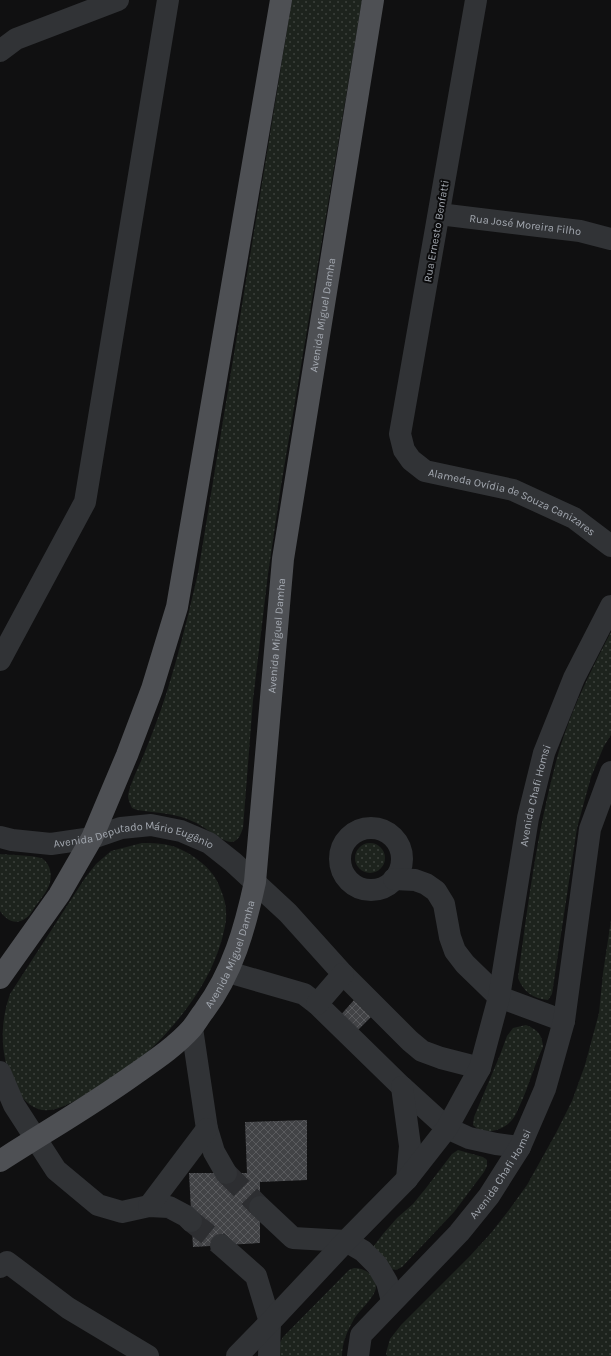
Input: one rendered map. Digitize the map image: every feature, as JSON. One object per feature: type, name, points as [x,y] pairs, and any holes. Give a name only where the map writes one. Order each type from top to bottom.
[{"type":"main road","points":[[0,978],[59,895],[92,838],[127,755],[152,689],[178,607],[281,0]]},
{"type":"main road","name":"Avenida Miguel Damha","points":[[0,1162],[35,1138],[119,1086],[158,1058],[192,1028],[214,997],[228,972],[240,943],[249,911],[254,882],[283,559],[374,0]]},
{"type":"street","points":[[0,51],[16,39],[118,0]]},
{"type":"street","points":[[0,660],[85,502],[168,0]]},
{"type":"street","name":"Rua Ernesto Benfatti","points":[[411,460],[404,450],[400,434],[476,0]]},
{"type":"street","name":"Rua José Moreira Filho","points":[[439,214],[580,231],[611,239]]},
{"type":"street","name":"Alameda Ovídia de Souza Canizares","points":[[411,460],[425,471],[513,490],[574,518],[611,546]]},
{"type":"street","name":"Avenida Chafi Homsi","points":[[237,1356],[407,1179],[447,1128],[480,1068],[500,997],[528,818],[544,753],[574,678],[611,606]]},
{"type":"street","name":"Avenida Chafi Homsi","points":[[358,1356],[361,1335],[392,1301],[459,1233],[489,1196],[520,1147],[545,1089],[564,1021],[590,829],[611,772]]},
{"type":"street","name":"Avenida Deputado Mário Eugênio","points":[[0,837],[12,840],[51,844],[92,838],[121,828],[151,825],[181,831],[209,843],[288,913],[343,974],[410,1041],[422,1051],[480,1068]]},
{"type":"street","points":[[404,874],[426,884],[436,891],[444,904],[450,937],[455,951],[465,964],[500,997],[564,1021]]},
{"type":"street","points":[[228,972],[304,994],[317,1004],[402,1087],[447,1128],[469,1138],[496,1144],[520,1147]]},
{"type":"street","points":[[317,1004],[343,974]]},
{"type":"street","points":[[192,1028],[207,1129],[214,1152],[226,1173]]},
{"type":"street","points":[[0,1072],[14,1105],[56,1170],[98,1205],[122,1212],[149,1206],[169,1207],[186,1216],[191,1221]]},
{"type":"street","points":[[402,1087],[410,1146],[407,1179]]},
{"type":"street","points":[[149,1206],[207,1129]]},
{"type":"street","points":[[260,1207],[294,1238],[346,1241],[363,1251],[377,1265],[387,1282],[392,1301]]},
{"type":"street","points":[[221,1245],[256,1276],[270,1322],[269,1356]]},
{"type":"street","points":[[3,1265],[68,1308],[148,1356]]},
{"type":"shaded area","points":[[292,0],[362,0],[281,486],[268,574],[253,700],[243,828],[238,838],[232,842],[228,842],[187,819],[132,808],[128,796],[132,781],[153,732],[168,687],[198,573]]},
{"type":"shaded area","points":[[611,632],[611,735],[604,746],[591,777],[577,828],[552,994],[548,1000],[529,994],[518,978],[539,835],[559,751],[569,720]]},
{"type":"shaded area","points":[[142,843],[164,844],[179,848],[199,860],[215,877],[224,897],[226,915],[226,922],[217,954],[204,982],[178,1020],[143,1056],[127,1068],[68,1105],[52,1110],[33,1107],[19,1094],[12,1081],[5,1060],[3,1049],[3,1027],[4,1016],[10,994],[85,878],[96,864],[111,851]]},
{"type":"shaded area","points":[[370,843],[376,844],[384,852],[384,864],[376,872],[370,873],[364,872],[356,864],[355,858],[356,852],[364,844]]},
{"type":"shaded area","points":[[0,854],[40,858],[46,861],[50,870],[51,880],[46,891],[28,917],[19,922],[8,919],[0,911]]},
{"type":"shaded area","points":[[611,920],[611,1356],[387,1356],[386,1353],[390,1339],[401,1325],[470,1256],[509,1210],[527,1185],[556,1133],[572,1101],[585,1065],[599,1013]]},
{"type":"shaded area","points":[[526,1025],[539,1033],[542,1039],[543,1047],[523,1098],[511,1121],[497,1130],[484,1132],[473,1125],[474,1117],[507,1036],[513,1028]]},
{"type":"shaded area","points":[[458,1150],[483,1157],[487,1160],[487,1166],[484,1172],[454,1212],[402,1267],[396,1270],[391,1269],[373,1247],[397,1218],[413,1204],[452,1154]]},
{"type":"shaded area","points":[[359,1268],[369,1273],[375,1281],[376,1287],[371,1299],[356,1316],[349,1329],[344,1342],[342,1356],[276,1356],[278,1346],[283,1337],[349,1270]]},
{"type":"building","points":[[354,1000],[371,1017],[355,1033],[338,1018]]},
{"type":"building","points":[[307,1120],[307,1180],[260,1182],[260,1243],[193,1247],[189,1173],[247,1173],[245,1122]]},
{"type":"tunnel","points":[[226,1173],[260,1207]]},
{"type":"tunnel","points":[[191,1221],[221,1245]]}]
